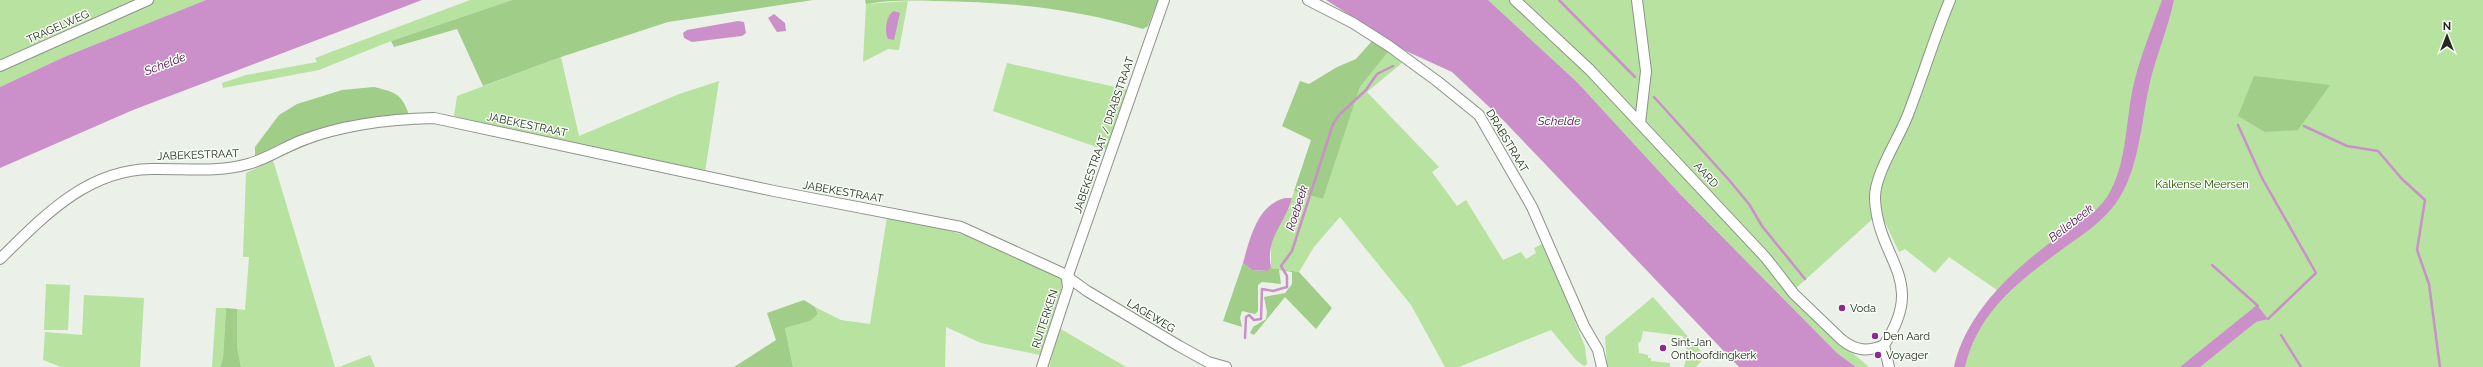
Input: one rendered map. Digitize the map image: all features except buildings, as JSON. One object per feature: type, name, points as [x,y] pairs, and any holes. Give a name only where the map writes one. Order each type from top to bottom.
[{"type":"street","name":"TRAGELWEG","points":[[0,66],[148,0]]},
{"type":"street","name":"JABEKESTRAAT / DRABSTRAAT","points":[[1067,278],[1164,0]]},
{"type":"street","name":"DRABSTRAAT","points":[[1308,0],[1353,23],[1389,46],[1437,81],[1479,115],[1532,207],[1584,326],[1598,350],[1602,367]]},
{"type":"street","name":"AARD","points":[[1515,0],[1568,48],[1766,258],[1794,294],[1842,340],[1850,346],[1863,350],[1884,345]]},
{"type":"street","points":[[1638,0],[1646,71],[1640,123]]},
{"type":"street","points":[[1890,367],[1884,345],[1896,325],[1903,299],[1903,286],[1877,219],[1875,197],[1879,179],[1909,112],[1950,0]]},
{"type":"street","name":"JABEKESTRAAT","points":[[0,259],[67,197],[106,176],[149,168],[214,168],[247,165],[301,140],[342,128],[384,121],[434,118],[774,191],[961,227],[1018,252],[1067,278]]},
{"type":"street","name":"RUITERKEN","points":[[1042,367],[1068,288],[1067,278]]},
{"type":"street","name":"LAGEWEG","points":[[1067,278],[1179,346],[1208,362],[1226,367]]},
{"type":"green space","points":[[0,0],[206,0],[64,57],[0,87]]},
{"type":"green space","points":[[470,0],[512,0],[391,41],[319,70],[223,88],[222,83],[246,75],[317,62],[315,58]]},
{"type":"green space","points":[[512,0],[813,0],[668,22],[561,57],[483,86],[457,29],[394,47],[391,41]]},
{"type":"green space","points":[[865,0],[919,0],[892,1],[866,4]]},
{"type":"green space","points":[[919,0],[1158,0],[1148,26],[1143,29],[1066,11],[988,3]]},
{"type":"green space","name":"Kalkense Meersen","points":[[1488,0],[2483,0],[2483,367],[1954,367],[1961,345],[1971,326],[1997,290],[1949,257],[1935,273],[1905,249],[1899,252],[1883,218],[1877,215],[1794,290],[1820,325],[1869,367],[1856,367],[1837,353],[1680,194],[1577,82]]},
{"type":"green space","points":[[908,1],[899,50],[888,49],[863,62],[866,4]]},
{"type":"green space","points":[[1372,41],[1388,52],[1360,87],[1323,199],[1294,191],[1311,140],[1282,126],[1300,81],[1309,84],[1337,67],[1356,59]]},
{"type":"green space","points":[[1388,52],[1402,63],[1367,92],[1439,167],[1432,172],[1457,206],[1466,200],[1503,260],[1521,252],[1526,259],[1536,253],[1534,248],[1544,243],[1585,347],[1587,364],[1584,366],[1576,360],[1551,330],[1459,367],[1445,367],[1411,305],[1340,217],[1314,247],[1299,272],[1271,268],[1271,240],[1289,208],[1294,191],[1323,199],[1360,87]]},
{"type":"green space","points":[[561,57],[579,136],[679,94],[719,81],[705,172],[563,143],[454,116],[457,96]]},
{"type":"green space","points":[[1007,63],[1129,90],[1108,151],[993,111]]},
{"type":"green space","points":[[2254,76],[2330,85],[2298,130],[2265,132],[2238,116]]},
{"type":"green space","points":[[374,87],[397,95],[404,103],[410,117],[324,139],[266,162],[255,162],[255,147],[279,115],[297,104],[342,90]]},
{"type":"green space","points":[[273,160],[335,367],[241,367],[237,347],[237,309],[245,310],[249,257],[243,257],[246,173]]},
{"type":"green space","points":[[887,217],[939,228],[979,239],[1064,280],[1040,355],[981,343],[946,327],[945,367],[793,367],[785,328],[810,321],[818,314],[815,307],[841,320],[870,324]]},
{"type":"green space","points":[[1243,263],[1252,270],[1266,271],[1271,268],[1299,272],[1332,308],[1316,329],[1285,297],[1254,335],[1250,333],[1253,327],[1266,319],[1267,312],[1264,297],[1285,293],[1292,284],[1292,272],[1279,270],[1281,284],[1262,282],[1258,285],[1258,311],[1255,314],[1242,311],[1240,318],[1242,327],[1223,321]]},
{"type":"green space","points":[[46,284],[70,285],[68,330],[44,330]]},
{"type":"green space","points":[[84,295],[144,298],[140,367],[61,367],[43,360],[45,332],[82,335]]},
{"type":"green space","points":[[1653,297],[1705,356],[1696,367],[1684,367],[1688,351],[1686,348],[1687,341],[1683,341],[1683,336],[1643,331],[1641,341],[1638,343],[1639,353],[1648,355],[1648,358],[1651,358],[1651,361],[1670,363],[1670,367],[1607,367],[1605,337]]},
{"type":"green space","points":[[804,300],[815,307],[818,314],[810,321],[785,328],[793,367],[734,367],[776,340],[767,313]]},
{"type":"green space","points":[[216,308],[226,308],[223,358],[220,367],[212,367]]},
{"type":"green space","points":[[226,308],[237,309],[237,347],[241,367],[220,367],[223,358]]},
{"type":"green space","points":[[1059,328],[1126,367],[1049,367]]},
{"type":"green space","points":[[370,355],[375,367],[339,367]]},
{"type":"water","name":"Schelde","points":[[206,0],[422,0],[133,110],[0,168],[0,87],[64,57]]},
{"type":"water","name":"Schelde","points":[[1326,0],[1488,0],[1577,82],[1680,194],[1837,353],[1856,367],[1739,367],[1502,119],[1452,72],[1406,51]]},
{"type":"water","points":[[2162,0],[2174,0],[2150,82],[2135,160],[2124,190],[2116,203],[2100,221],[2051,257],[2004,297],[1991,312],[1980,329],[1971,347],[1965,367],[1954,367],[1960,347],[1969,329],[1980,311],[2007,279],[2039,251],[2090,215],[2107,197],[2119,170],[2125,142],[2131,97],[2137,72],[2143,51]]},
{"type":"water","points":[[894,11],[900,13],[894,40],[888,39],[886,28],[889,16]]},
{"type":"water","points":[[774,14],[785,23],[786,31],[777,32],[768,18]]},
{"type":"water","points":[[738,21],[744,22],[746,33],[742,36],[692,42],[684,38],[683,33],[687,30]]},
{"type":"water","points":[[1285,198],[1292,198],[1285,216],[1273,239],[1270,257],[1271,268],[1267,271],[1252,270],[1243,263],[1256,224],[1261,215],[1268,208],[1275,202]]},
{"type":"water","points":[[2257,305],[2268,319],[2256,322],[2200,367],[2180,367]]},
{"type":"waterway","points":[[1559,0],[1635,77]]},
{"type":"waterway","name":"Roebeek","points":[[1245,338],[1246,317],[1249,315],[1254,320],[1261,319],[1262,289],[1273,291],[1287,287],[1287,276],[1281,266],[1292,251],[1333,124],[1340,114],[1366,90],[1377,74],[1393,66]]},
{"type":"waterway","points":[[1654,97],[1749,204],[1762,226],[1805,279]]},
{"type":"waterway","points":[[2238,125],[2262,178],[2316,273],[2268,319]]},
{"type":"waterway","points":[[2304,126],[2347,146],[2378,151],[2402,179],[2425,200],[2417,250],[2429,284],[2440,367]]},
{"type":"waterway","points":[[2212,265],[2258,306]]},
{"type":"waterway","points":[[2281,335],[2301,367]]},
{"type":"place","name":"Voda","points":[[1842,308]]},
{"type":"place","name":"Den Aard","points":[[1875,336]]},
{"type":"place","name":"Sint-Jan Onthoofdingkerk","points":[[1663,348]]},
{"type":"place","name":"Voyager","points":[[1878,355]]},
{"type":"water label","name":"Bellebeek","points":[[2071,223]]}]
